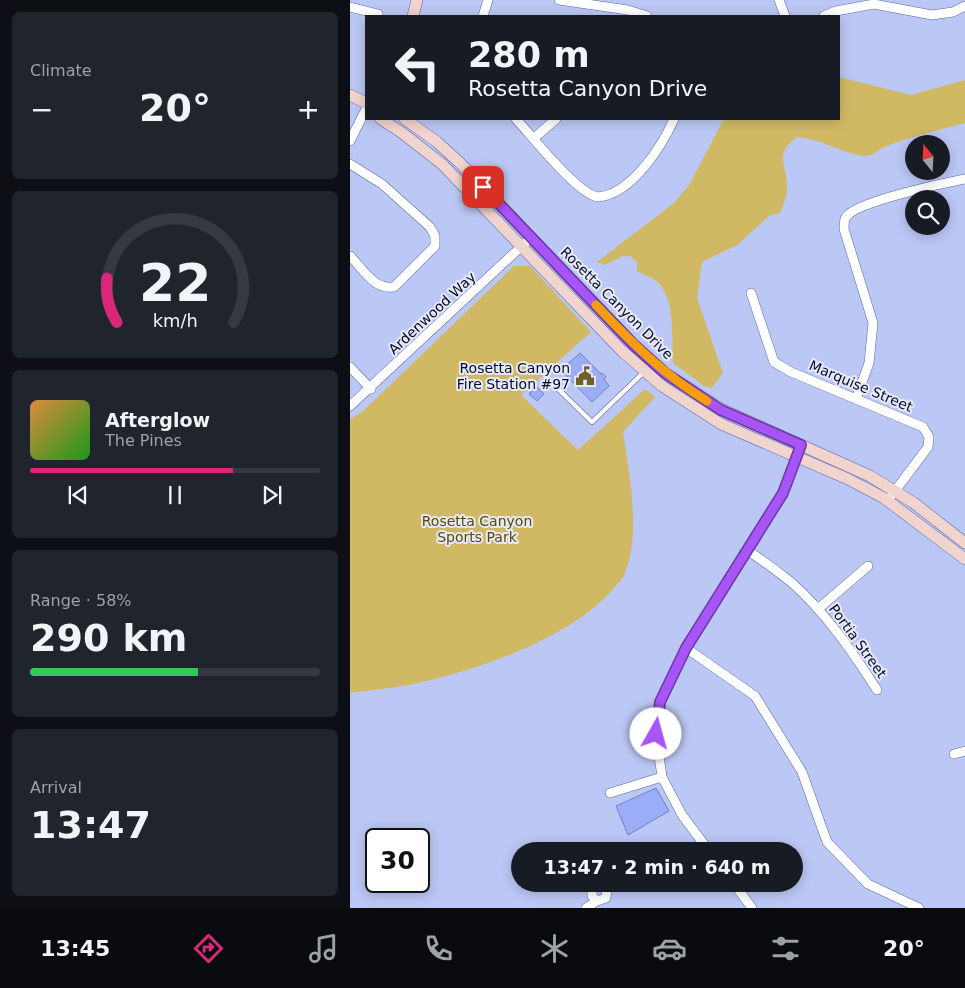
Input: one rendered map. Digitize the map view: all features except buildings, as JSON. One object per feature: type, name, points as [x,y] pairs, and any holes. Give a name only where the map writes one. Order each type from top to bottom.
[{"type":"street","points":[[413,15],[417,0]]},
{"type":"street","points":[[483,15],[488,0]]},
{"type":"street","points":[[559,0],[592,2],[644,15]]},
{"type":"street","points":[[779,0],[785,15]]},
{"type":"street","points":[[826,15],[836,11],[874,4],[932,15],[953,12],[965,6]]},
{"type":"street","points":[[350,7],[378,14]]},
{"type":"street","points":[[350,95],[365,102]]},
{"type":"street","points":[[350,141],[365,111]]},
{"type":"street","name":"Rosetta Canyon Drive","points":[[382,120],[401,132],[442,164],[644,372],[678,398],[714,420],[848,479],[888,501],[965,559]]},
{"type":"street","name":"Rosetta Canyon Drive","points":[[406,120],[460,163],[653,362],[690,391],[721,410],[851,466],[895,491],[965,543]]},
{"type":"street","points":[[517,120],[584,190],[593,196],[603,197],[627,182],[649,162],[673,120]]},
{"type":"street","points":[[534,138],[555,120]]},
{"type":"street","points":[[350,164],[382,184],[430,227],[435,236],[435,246],[394,287],[385,288],[375,284],[350,256]]},
{"type":"street","points":[[856,399],[869,364],[873,323],[844,229],[845,218],[853,210],[896,196],[965,179]]},
{"type":"street","name":"Ardenwood Way","points":[[350,406],[531,238]]},
{"type":"street","name":"Marquise Street","points":[[751,293],[774,362],[923,428],[929,437],[928,447],[888,501]]},
{"type":"street","points":[[350,368],[370,389]]},
{"type":"street","points":[[702,842],[682,815],[662,777],[656,734],[660,702],[686,648],[783,493],[801,445]]},
{"type":"street","name":"Portia Street","points":[[748,550],[790,582],[818,609],[836,630],[877,690]]},
{"type":"street","points":[[818,609],[868,566]]},
{"type":"street","points":[[686,648],[755,696],[802,772],[827,842],[868,884],[919,908]]},
{"type":"street","points":[[954,754],[965,751]]},
{"type":"street","points":[[610,793],[662,777]]},
{"type":"street","points":[[740,892],[752,908]]},
{"type":"street","points":[[586,908],[597,901]]},
{"type":"lane","points":[[554,385],[592,422],[653,362]]},
{"type":"green space","points":[[840,77],[911,95],[965,80],[965,123],[920,135],[905,135],[905,139],[867,156],[846,152],[806,138],[797,137],[790,143],[786,148],[783,158],[787,187],[780,213],[770,215],[737,245],[702,262],[697,298],[723,373],[712,388],[704,386],[673,363],[670,308],[667,297],[655,280],[637,271],[637,262],[630,256],[623,256],[605,265],[597,262],[674,203],[689,185],[723,120],[840,120]]},
{"type":"green space","name":"Rosetta Canyon Sports Park","points":[[514,266],[530,266],[591,332],[521,395],[578,450],[645,389],[655,397],[623,432],[631,485],[633,523],[632,542],[624,575],[595,607],[573,623],[521,650],[465,671],[438,678],[406,685],[350,693],[350,419],[362,412]]},
{"type":"slow traffic","points":[[596,305],[633,344],[665,373],[707,401]]},
{"type":"place","name":"Rosetta Canyon Fire Station #97","points":[[585,376]]},
{"type":"route","points":[[483,187],[633,344],[665,373],[721,410],[801,445],[783,493],[686,648],[660,702],[656,734]]}]
